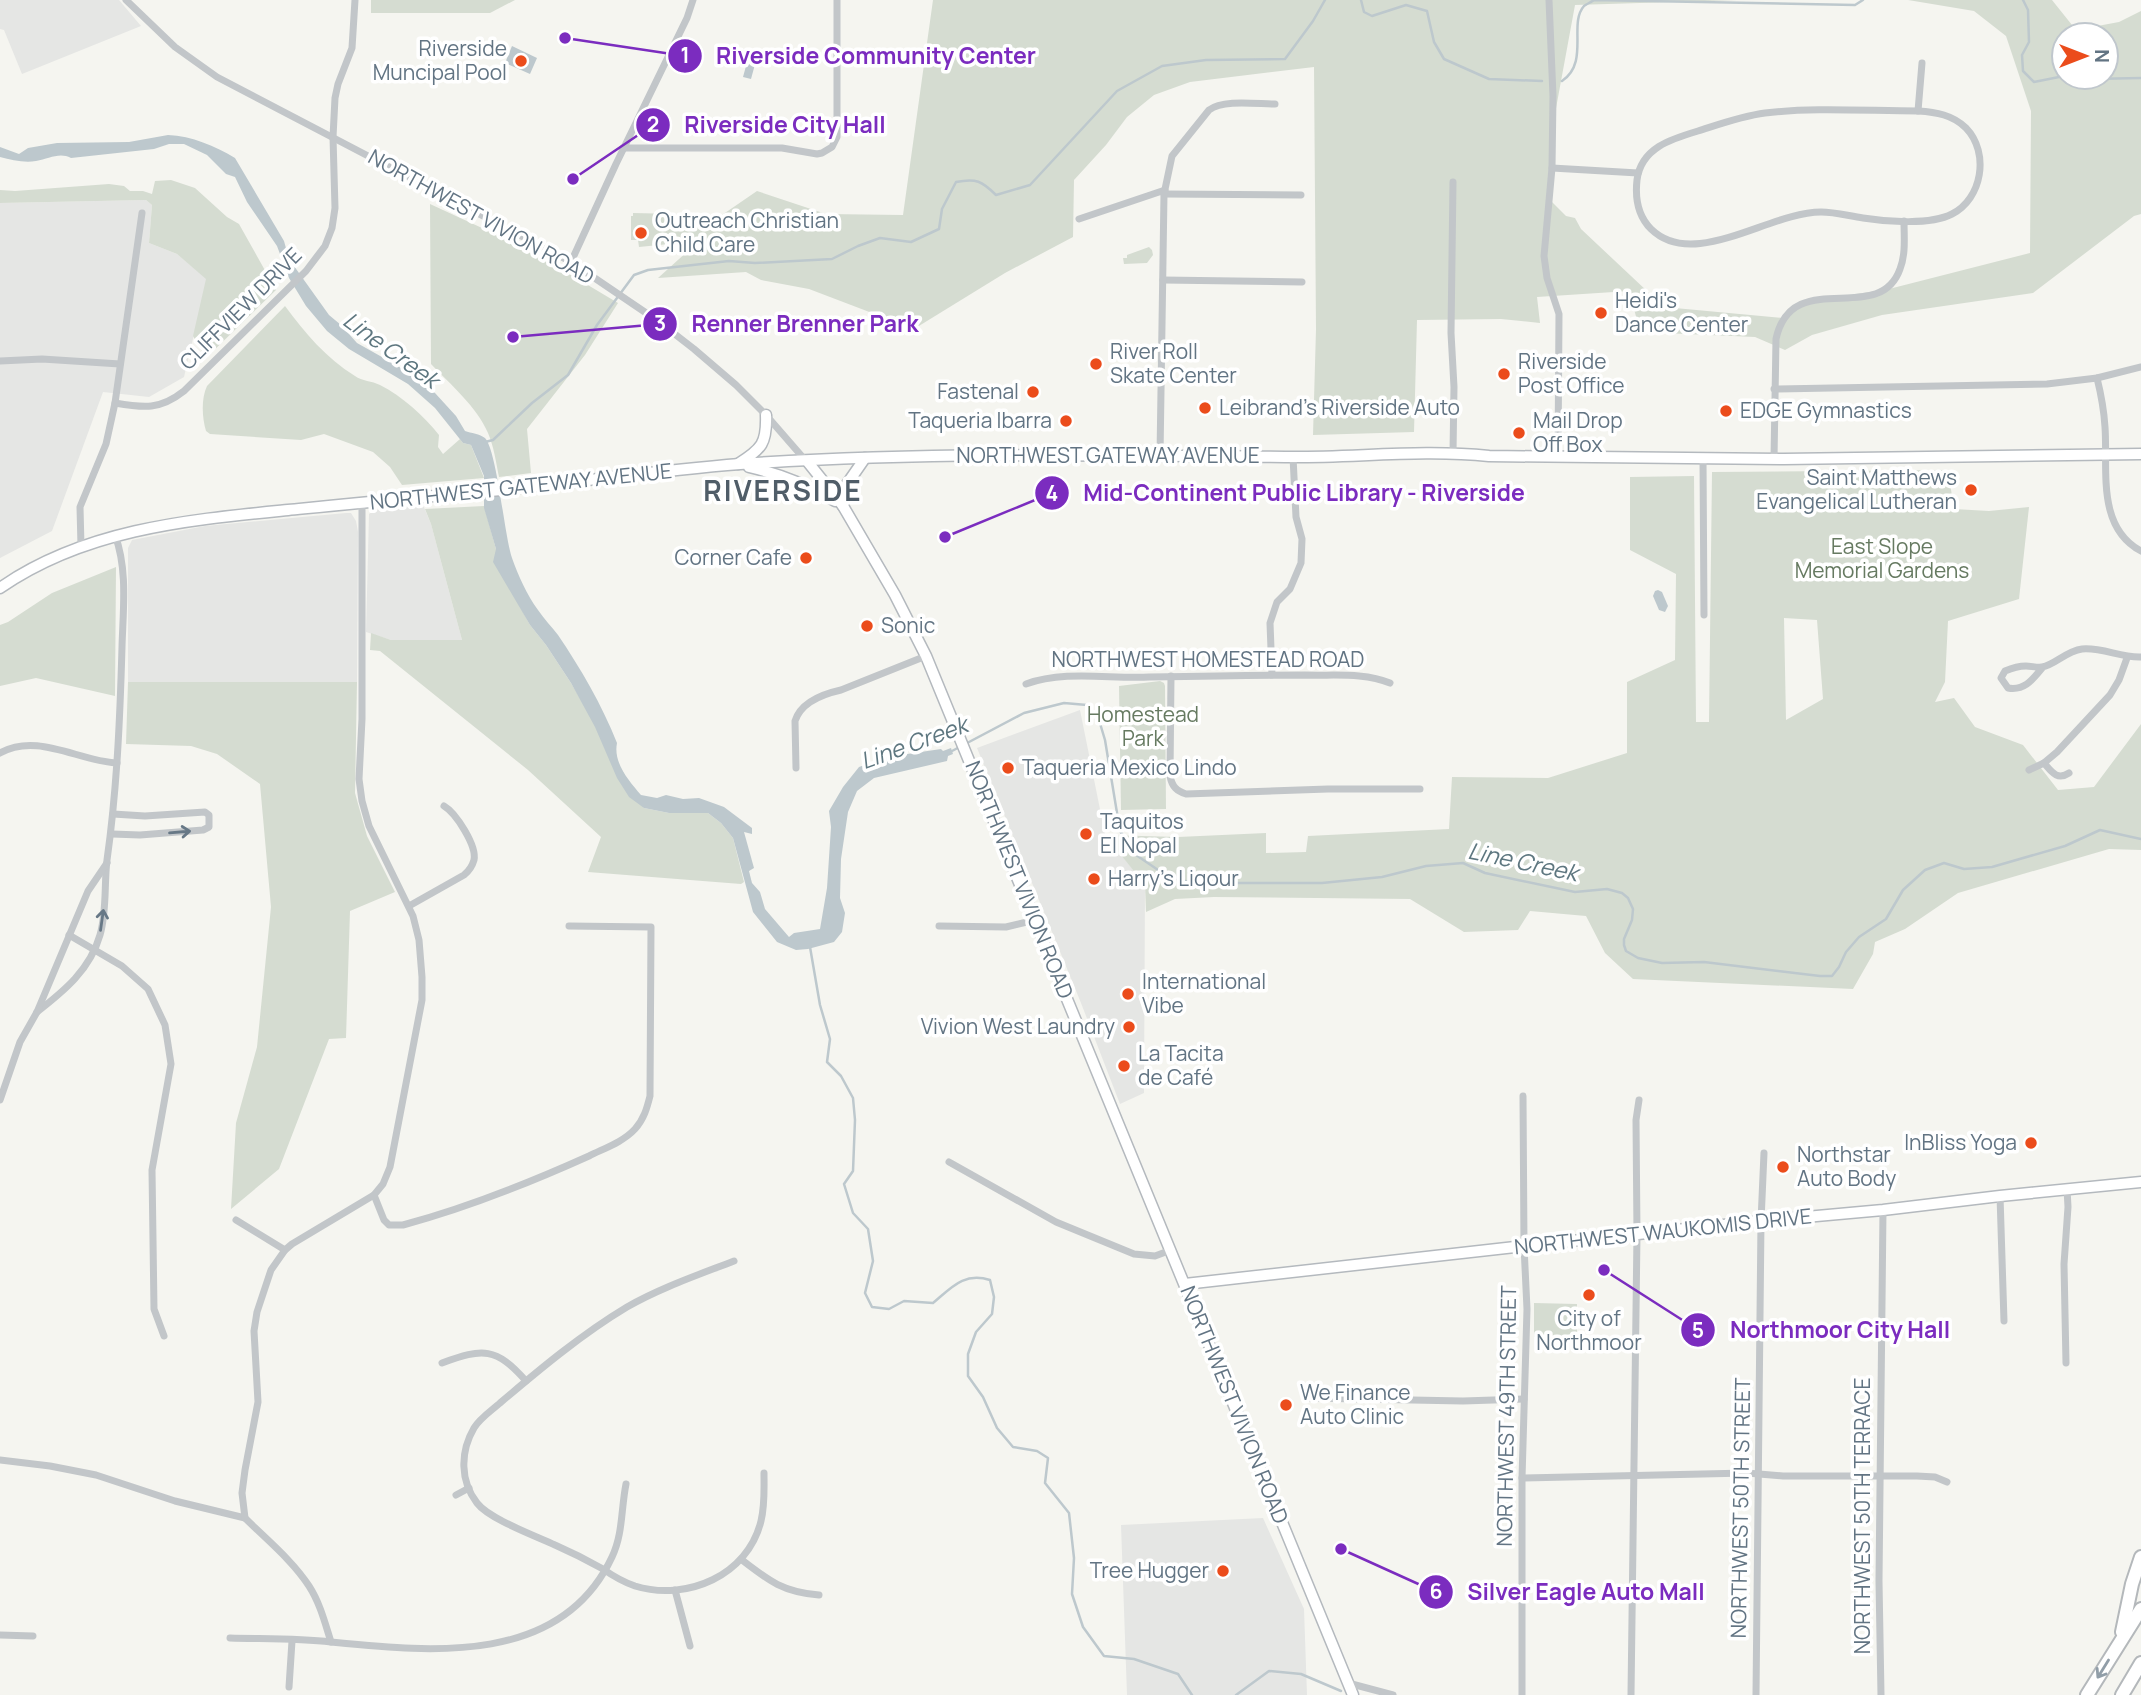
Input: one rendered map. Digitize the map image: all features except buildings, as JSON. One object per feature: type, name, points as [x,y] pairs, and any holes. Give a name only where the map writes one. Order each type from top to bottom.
[{"type":"highway","points":[[2120,1642],[2132,1584],[2141,1557]]},
{"type":"highway","points":[[2087,1695],[2141,1609]]},
{"type":"highway","points":[[2122,1695],[2141,1663]]},
{"type":"main road","points":[[738,464],[754,454],[765,440],[766,415]]},
{"type":"main road","name":"NORTHWEST GATEWAY AVENUE","points":[[0,588],[44,561],[81,546],[115,535],[195,519],[529,488],[738,464],[937,455],[1293,457],[1453,453],[1489,456],[1774,459],[2141,454]]},
{"type":"main road","points":[[738,464],[772,472],[807,486],[843,506],[847,484],[865,458]]},
{"type":"main road","name":"NORTHWEST VIVION ROAD","points":[[807,461],[843,506],[899,602],[926,656],[1353,1695]]},
{"type":"main road","name":"NORTHWEST WAUKOMIS DRIVE","points":[[1185,1284],[2141,1182]]},
{"type":"street","name":"NORTHWEST VIVION ROAD","points":[[126,0],[153,27],[217,77],[571,262],[632,303],[692,347],[736,385],[807,461]]},
{"type":"street","name":"CLIFFVIEW DRIVE","points":[[115,403],[153,407],[172,400],[306,271],[325,246],[332,228],[335,208],[332,137],[338,84],[352,48],[355,0]]},
{"type":"street","points":[[571,262],[687,18],[693,0]]},
{"type":"street","points":[[624,148],[782,148],[817,154],[827,151],[837,137],[837,0]]},
{"type":"street","points":[[1549,0],[1553,96],[1552,168],[1544,256],[1560,326],[1558,457]]},
{"type":"street","points":[[1918,111],[1922,64]]},
{"type":"street","points":[[1160,456],[1164,192],[1172,156],[1210,108],[1219,104],[1275,104]]},
{"type":"street","points":[[1918,111],[1940,113],[1953,118],[1966,128],[1974,139],[1980,172],[1973,196],[1964,207],[1950,215],[1935,220],[1904,221],[1866,219],[1832,212],[1804,213],[1698,245],[1678,244],[1657,234],[1646,224],[1639,212],[1636,196],[1638,173],[1645,158],[1658,145],[1685,135],[1747,116],[1783,112],[1918,111]]},
{"type":"street","points":[[1552,168],[1638,173]]},
{"type":"street","points":[[1453,182],[1453,453]]},
{"type":"street","points":[[1079,219],[1164,192],[1301,195]]},
{"type":"street","points":[[81,546],[80,507],[106,444],[115,403],[142,214]]},
{"type":"street","points":[[1774,459],[1775,370],[1778,329],[1784,318],[1793,308],[1815,299],[1873,295],[1885,290],[1894,282],[1900,270],[1904,221]]},
{"type":"street","points":[[1163,280],[1302,282]]},
{"type":"street","points":[[0,361],[42,359],[120,365]]},
{"type":"street","points":[[1774,389],[2040,385],[2097,379],[2141,367]]},
{"type":"street","points":[[2097,379],[2104,414],[2110,513],[2123,538],[2141,551]]},
{"type":"street","points":[[1272,675],[1270,623],[1277,602],[1290,589],[1301,563],[1303,539],[1296,517],[1293,457]]},
{"type":"street","points":[[1703,458],[1704,615]]},
{"type":"street","points":[[245,1518],[242,1493],[258,1402],[254,1331],[257,1312],[271,1270],[285,1250],[373,1195],[383,1184],[390,1167],[422,1000],[419,940],[408,906],[369,827],[361,790],[362,503]]},
{"type":"street","points":[[37,1012],[83,971],[100,935],[117,763],[123,587],[119,546],[115,535]]},
{"type":"street","points":[[2043,667],[2018,667],[2005,671],[2001,678],[2008,688],[2021,688],[2033,680],[2043,667],[2065,654],[2083,649],[2127,658],[2141,657]]},
{"type":"street","points":[[796,768],[795,720],[797,713],[806,705],[829,693],[926,656]]},
{"type":"street","points":[[2029,769],[2043,763],[2110,695],[2127,658]]},
{"type":"street","name":"NORTHWEST HOMESTEAD ROAD","points":[[1026,684],[1042,678],[1057,677],[1272,675],[1377,677],[1390,683]]},
{"type":"street","points":[[1171,676],[1170,776],[1178,791],[1186,794],[1420,789]]},
{"type":"street","points":[[0,753],[19,746],[44,746],[101,762],[117,763]]},
{"type":"street","points":[[2043,763],[2057,776],[2068,772]]},
{"type":"street","points":[[408,906],[464,875],[474,862],[472,847],[456,817],[444,806]]},
{"type":"street","points":[[112,834],[140,835],[203,830],[209,828],[210,822],[209,815],[205,812],[145,816],[113,814]]},
{"type":"street","points":[[0,1100],[20,1042],[37,1012],[88,891],[107,863]]},
{"type":"street","points":[[939,926],[1006,927],[1035,920]]},
{"type":"street","points":[[373,1195],[384,1220],[389,1224],[403,1224],[493,1196],[560,1169],[622,1140],[635,1129],[646,1112],[650,1096],[651,927],[569,926]]},
{"type":"street","points":[[69,935],[122,966],[148,989],[164,1024],[170,1064],[152,1170],[154,1309],[164,1336]]},
{"type":"street","name":"NORTHWEST 49TH STREET","points":[[1522,1695],[1522,1478],[1527,1309],[1523,1096]]},
{"type":"street","points":[[1631,1695],[1636,1120],[1639,1100]]},
{"type":"street","name":"NORTHWEST 50TH STREET","points":[[1756,1695],[1764,1153]]},
{"type":"street","points":[[949,1162],[1058,1223],[1135,1254],[1154,1256],[1171,1250]]},
{"type":"street","points":[[2066,1363],[2064,1264],[2067,1189]]},
{"type":"street","points":[[2000,1196],[2004,1321]]},
{"type":"street","name":"NORTHWEST 50TH TERRACE","points":[[1881,1695],[1883,1210]]},
{"type":"street","points":[[236,1220],[285,1250]]},
{"type":"street","points":[[734,1261],[670,1287],[593,1329],[482,1418],[465,1446],[463,1470],[478,1505],[490,1514],[619,1580],[644,1588],[675,1590],[692,1588],[718,1577],[742,1560],[761,1522],[764,1473]]},
{"type":"street","points":[[442,1363],[466,1354],[482,1352],[510,1363],[526,1381]]},
{"type":"street","points":[[1309,1398],[1463,1401],[1524,1399]]},
{"type":"street","points":[[0,1460],[96,1475],[176,1501],[245,1518],[287,1558],[310,1588],[323,1613],[331,1642]]},
{"type":"street","points":[[1522,1478],[1880,1475],[1935,1477],[1947,1482]]},
{"type":"street","points":[[230,1638],[423,1649],[459,1647],[518,1638],[545,1628],[569,1613],[590,1592],[605,1571],[619,1539],[626,1484]]},
{"type":"street","points":[[456,1495],[469,1489]]},
{"type":"street","points":[[742,1560],[782,1588],[800,1594],[819,1595]]},
{"type":"street","points":[[675,1590],[690,1646]]},
{"type":"street","points":[[0,1636],[33,1636]]},
{"type":"street","points":[[289,1687],[292,1641]]},
{"type":"street","points":[[1348,1683],[1393,1695]]},
{"type":"shaded area","points":[[0,0],[119,0],[141,26],[22,74],[4,30],[0,29]]},
{"type":"shaded area","name":"Riverside Muncipal Pool","points":[[512,46],[537,58],[530,74],[505,63]]},
{"type":"shaded area","points":[[749,55],[757,57],[751,79],[743,77]]},
{"type":"shaded area","points":[[168,135],[203,142],[235,158],[284,241],[289,259],[329,315],[357,343],[398,366],[435,393],[456,416],[465,431],[485,438],[497,475],[509,546],[517,571],[534,604],[567,648],[598,701],[617,743],[617,758],[623,771],[641,795],[657,798],[666,795],[683,799],[699,798],[724,807],[752,828],[752,834],[744,832],[754,868],[749,871],[752,883],[760,892],[765,909],[789,937],[794,933],[820,929],[827,888],[831,827],[829,811],[859,767],[887,757],[951,748],[953,754],[948,756],[947,761],[874,778],[857,791],[848,812],[841,859],[840,898],[845,913],[842,932],[834,942],[796,950],[777,942],[753,912],[733,838],[721,823],[708,813],[669,813],[644,808],[629,797],[571,683],[530,625],[493,562],[496,549],[484,508],[484,476],[471,445],[463,443],[435,408],[408,384],[349,349],[327,331],[306,306],[289,278],[277,246],[247,202],[235,177],[226,174],[207,155],[184,144],[71,158],[58,156],[32,162],[0,157],[0,147],[19,154],[28,148],[57,143],[129,142]]},
{"type":"shaded area","points":[[146,200],[152,205],[149,243],[177,254],[207,279],[184,377],[149,397],[103,392],[52,531],[0,558],[0,203]]},
{"type":"shaded area","points":[[423,505],[431,524],[462,640],[391,640],[366,632],[369,514],[375,510]]},
{"type":"shaded area","points":[[351,513],[358,532],[357,682],[128,682],[128,548],[132,540],[205,526]]},
{"type":"shaded area","points":[[1658,590],[1662,592],[1668,606],[1665,612],[1659,610],[1653,596]]},
{"type":"shaded area","points":[[1080,710],[1105,834],[1145,885],[1144,1093],[1120,1104],[977,748]]},
{"type":"shaded area","points":[[1263,1518],[1304,1609],[1307,1695],[1127,1695],[1121,1525]]},
{"type":"green space","points":[[371,0],[515,0],[490,13],[371,13]]},
{"type":"green space","points":[[933,0],[1737,0],[1575,5],[1552,130],[1549,199],[1566,216],[1575,218],[1581,229],[1664,307],[1784,318],[1793,308],[1826,298],[1885,290],[2030,253],[2031,111],[2006,36],[1974,11],[1908,0],[2052,0],[2069,21],[2050,21],[2050,91],[2120,91],[2120,22],[2141,11],[2141,214],[2134,216],[2033,293],[1882,315],[1812,335],[1785,350],[1755,337],[1663,333],[1655,322],[1637,320],[1629,291],[1537,297],[1540,323],[1501,319],[1417,320],[1414,432],[1313,435],[1316,329],[1314,67],[1190,82],[1154,95],[1127,117],[1074,180],[1073,237],[1005,273],[914,329],[809,289],[761,280],[746,272],[658,278],[699,241],[639,247],[638,240],[631,240],[633,213],[722,215],[757,191],[826,214],[903,215]]},
{"type":"green space","points":[[171,180],[195,188],[227,217],[239,224],[276,290],[206,358],[193,336],[206,279],[177,254],[149,243],[152,205],[146,200],[0,203],[0,190],[109,184],[152,194],[155,181]]},
{"type":"green space","points":[[430,204],[566,272],[618,303],[585,355],[527,429],[531,473],[499,477],[492,444],[483,423],[463,397],[431,364]]},
{"type":"green space","points":[[1149,247],[1153,255],[1147,263],[1124,264],[1123,258],[1127,258],[1127,255]]},
{"type":"green space","points":[[285,306],[308,335],[344,369],[388,390],[420,414],[439,435],[438,447],[443,454],[460,439],[471,445],[484,478],[402,485],[390,467],[373,452],[324,434],[301,440],[210,434],[206,431],[203,408],[207,386]]},
{"type":"green space","name":"East Slope Memorial Gardens","points":[[1948,470],[1954,509],[1989,511],[2029,507],[2019,599],[1948,621],[1945,682],[1935,702],[1954,698],[1975,727],[2023,745],[2058,790],[2094,787],[2141,724],[2141,850],[2109,849],[1958,893],[1905,929],[1875,942],[1873,954],[1853,989],[1633,979],[1605,953],[1586,916],[1530,911],[1518,930],[1464,932],[1410,899],[1214,897],[1175,899],[1146,912],[1145,885],[1105,835],[1178,837],[1266,833],[1266,853],[1306,852],[1308,836],[1449,829],[1452,777],[1548,778],[1627,753],[1627,682],[1675,660],[1676,574],[1630,550],[1630,477],[1694,476],[1696,722],[1709,722],[1712,472]],"holes":[[[1784,618],[1817,620],[1823,699],[1786,720]]]},
{"type":"green space","points":[[484,506],[513,594],[530,625],[571,683],[644,808],[669,813],[708,813],[721,823],[733,838],[744,882],[741,884],[588,872],[601,837],[528,770],[380,651],[370,650],[371,633],[391,640],[462,640],[425,509]]},
{"type":"green space","points":[[116,567],[115,696],[36,678],[0,686],[0,625],[52,593]]},
{"type":"green space","name":"Homestead Park","points":[[1160,681],[1165,686],[1166,809],[1121,810],[1119,686]]},
{"type":"green space","points":[[128,682],[357,682],[355,793],[367,836],[395,892],[350,911],[346,1038],[329,1039],[279,1169],[231,1209],[236,1123],[257,1047],[271,907],[260,784],[217,754],[191,746],[126,744]]},
{"type":"green space","points":[[1534,1303],[1577,1304],[1577,1337],[1534,1337]]},
{"type":"waterway","points":[[485,442],[493,440],[532,403],[568,375],[597,325],[634,275],[648,270],[729,261],[755,263],[832,259],[880,238],[911,242],[939,229],[942,209],[956,182],[978,182],[996,195],[1030,185],[1117,91],[1162,66],[1206,60],[1285,59],[1325,0]]},
{"type":"waterway","points":[[1361,0],[1364,12],[1372,16],[1406,5],[1427,11],[1434,42],[1444,59],[1489,79],[1542,81]]},
{"type":"waterway","points":[[1562,81],[1575,64],[1580,14],[1584,6],[1594,0],[1855,5],[1863,0]]},
{"type":"waterway","points":[[2023,0],[2028,10],[2029,42],[2022,55],[2023,71],[2034,82],[2050,79]]},
{"type":"waterway","points":[[2120,78],[2141,78]]},
{"type":"waterway","name":"Line Creek","points":[[952,751],[1024,713],[1064,703],[1087,705],[1099,720],[1105,740],[1120,831],[1136,855],[1164,874],[1191,883],[1322,883],[1382,877],[1426,866],[1463,863],[1485,873],[1575,892],[1607,889],[1622,893],[1628,898],[1633,909],[1624,945],[1626,951],[1638,958],[1662,963],[1704,962],[1820,976],[1832,976],[1846,952],[1859,937],[1886,919],[1903,890],[1925,870],[1944,863],[1964,869],[1992,867],[2065,846],[2100,830],[2141,839]]},
{"type":"waterway","points":[[810,947],[820,1005],[830,1039],[827,1062],[841,1076],[853,1098],[853,1171],[844,1184],[853,1213],[868,1229],[873,1261],[865,1293],[872,1307],[889,1309],[904,1301],[933,1303],[959,1282],[973,1278],[990,1280],[994,1297],[992,1314],[976,1332],[968,1354],[968,1376],[983,1397],[997,1428],[1013,1447],[1037,1451],[1048,1458],[1045,1483],[1069,1513],[1074,1558],[1072,1594],[1083,1627],[1104,1656],[1134,1659],[1178,1674],[1192,1695]]},
{"type":"waterway","points":[[1236,1695],[1269,1671],[1301,1674],[1341,1691]]},
{"type":"place","name":"Riverside Community Center","points":[[565,38]]},
{"type":"place","name":"Riverside Muncipal Pool","points":[[521,61]]},
{"type":"place","name":"Riverside City Hall","points":[[573,179]]},
{"type":"place","name":"Outreach Christian Child Care","points":[[641,233]]},
{"type":"place","name":"Heidi's Dance Center","points":[[1601,313]]},
{"type":"place","name":"Renner Brenner Park","points":[[513,337]]},
{"type":"place","name":"River Roll Skate Center","points":[[1096,364]]},
{"type":"place","name":"Riverside Post Office","points":[[1504,374]]},
{"type":"place","name":"Fastenal","points":[[1033,392]]},
{"type":"place","name":"Leibrand's Riverside Auto","points":[[1205,408]]},
{"type":"place","name":"EDGE Gymnastics","points":[[1726,411]]},
{"type":"place","name":"Taqueria Ibarra","points":[[1066,421]]},
{"type":"place","name":"Mail Drop Off Box","points":[[1519,433]]},
{"type":"place","name":"Saint Matthews Evangelical Lutheran","points":[[1971,490]]},
{"type":"place","name":"Mid-Continent Public Library - Riverside","points":[[945,537]]},
{"type":"place","name":"Corner Cafe","points":[[806,558]]},
{"type":"place","name":"Sonic","points":[[867,626]]},
{"type":"place","name":"Taqueria Mexico Lindo","points":[[1008,768]]},
{"type":"place","name":"Taquitos El Nopal","points":[[1086,834]]},
{"type":"place","name":"Harry's Liqour","points":[[1094,879]]},
{"type":"place","name":"International Vibe","points":[[1128,994]]},
{"type":"place","name":"Vivion West Laundry","points":[[1129,1027]]},
{"type":"place","name":"La Tacita de Café","points":[[1124,1066]]},
{"type":"place","name":"InBliss Yoga","points":[[2031,1143]]},
{"type":"place","name":"Northstar Auto Body","points":[[1783,1167]]},
{"type":"place","name":"Northmoor City Hall","points":[[1604,1270]]},
{"type":"place","name":"City of Northmoor","points":[[1589,1295]]},
{"type":"place","name":"We Finance Auto Clinic","points":[[1286,1405]]},
{"type":"place","name":"Silver Eagle Auto Mall","points":[[1341,1549]]},
{"type":"place","name":"Tree Hugger","points":[[1223,1571]]},
{"type":"district","name":"RIVERSIDE","points":[[783,491]]}]
